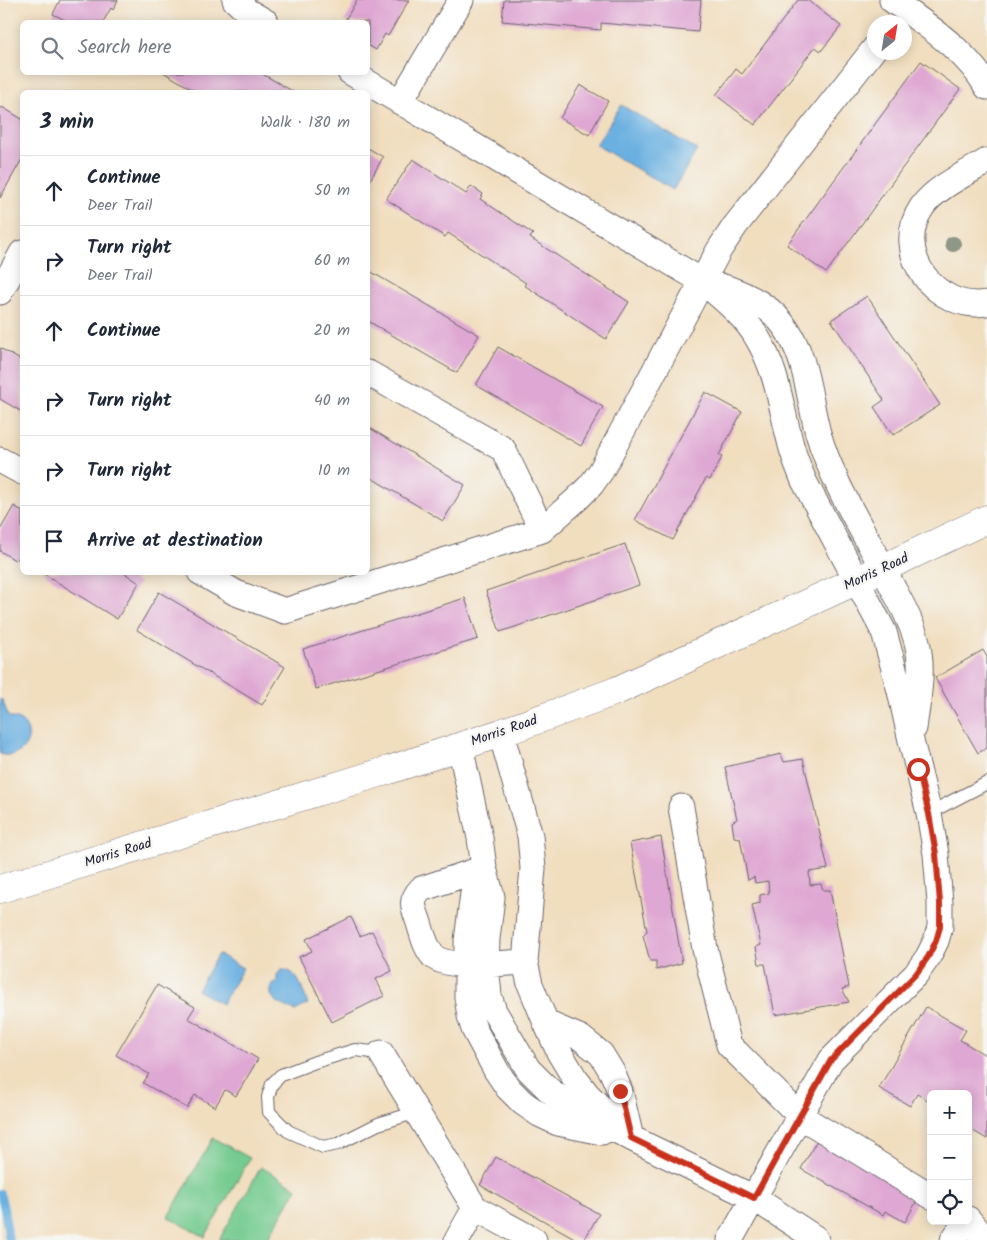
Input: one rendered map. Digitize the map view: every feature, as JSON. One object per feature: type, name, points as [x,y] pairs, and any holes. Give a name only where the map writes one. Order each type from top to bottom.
[{"type":"street","points":[[235,0],[263,20]]},
{"type":"street","points":[[400,102],[461,0]]},
{"type":"street","points":[[898,11],[949,43],[967,60],[987,87]]},
{"type":"street","points":[[205,575],[236,593],[285,611],[542,530],[578,499],[601,470],[719,250],[735,226],[867,59]]},
{"type":"street","points":[[355,75],[702,281],[732,307],[758,337],[768,357],[776,377],[795,461],[884,632],[929,814],[936,854],[940,927],[928,957],[916,974],[831,1060],[730,1240]]},
{"type":"street","points":[[987,161],[934,194],[922,208],[914,223],[912,236],[913,252],[917,264],[935,288],[946,296],[959,301],[972,303],[987,302]]},
{"type":"street","points":[[0,292],[20,257]]},
{"type":"street","points":[[702,281],[732,290],[755,300],[774,314],[791,335],[804,369],[818,434],[832,473],[884,568],[909,620],[919,651],[921,679],[912,745]]},
{"type":"street","points":[[370,373],[504,449],[542,530]]},
{"type":"street","points":[[0,460],[20,471]]},
{"type":"street","name":"Morris Road","points":[[0,889],[389,770],[501,733],[616,691],[987,519]]},
{"type":"street","points":[[501,733],[530,836],[533,868],[525,962],[530,984],[559,1052],[574,1077],[587,1094],[631,1138]]},
{"type":"street","points":[[460,746],[480,838],[484,868],[492,897],[487,939],[476,965],[494,1011],[528,1070],[549,1090],[574,1108],[754,1198],[816,1240]]},
{"type":"street","points":[[681,807],[705,950],[729,1045],[800,1116],[927,1194]]},
{"type":"street","points":[[484,868],[421,889],[415,896],[413,904],[428,949],[442,962],[476,965],[525,962]]},
{"type":"street","points":[[546,1023],[580,1038],[601,1054],[612,1072],[620,1091],[631,1138]]},
{"type":"street","points":[[381,1053],[476,1208],[534,1240]]},
{"type":"street","points":[[457,1240],[476,1208]]},
{"type":"street","points":[[953,1240],[964,1225]]},
{"type":"street","points":[[972,1225],[986,1240]]},
{"type":"lane","points":[[929,814],[987,783]]},
{"type":"lane","points":[[381,1053],[355,1050],[315,1062],[282,1075],[272,1084],[268,1097],[269,1112],[288,1131],[323,1147],[338,1144],[378,1124],[417,1112]]},
{"type":"green space","points":[[213,1138],[250,1158],[205,1237],[168,1217]]},
{"type":"green space","points":[[261,1167],[297,1188],[267,1240],[219,1240]]},
{"type":"water","points":[[621,105],[697,150],[673,190],[596,145]]},
{"type":"water","points":[[0,699],[9,717],[17,719],[28,730],[26,744],[16,753],[9,755],[0,754]]},
{"type":"water","points":[[218,954],[243,968],[222,1004],[197,990]]},
{"type":"water","points":[[281,970],[292,973],[296,977],[308,1004],[295,1011],[277,1003],[271,995],[271,986],[277,982],[277,975]]},
{"type":"building","points":[[60,0],[118,0],[113,10],[111,8],[104,20],[65,20],[53,14]]},
{"type":"building","points":[[357,0],[409,0],[388,36],[385,34],[376,50],[370,46],[370,20],[345,20]]},
{"type":"building","points":[[504,0],[701,0],[698,32],[601,23],[601,30],[502,21]]},
{"type":"building","points":[[798,0],[807,0],[841,26],[821,51],[815,47],[755,125],[716,95],[736,69],[742,74]]},
{"type":"building","points":[[921,61],[960,89],[826,273],[787,245]]},
{"type":"building","points":[[168,75],[264,75],[290,90],[194,90]]},
{"type":"building","points":[[580,85],[608,101],[589,135],[560,118]]},
{"type":"building","points":[[2,107],[20,118],[20,163],[0,198],[0,111]]},
{"type":"building","points":[[370,149],[383,157],[370,180]]},
{"type":"building","points":[[413,159],[466,194],[471,186],[483,194],[480,199],[533,234],[530,238],[629,302],[606,339],[524,285],[526,283],[448,233],[445,237],[386,199]]},
{"type":"building","points":[[370,271],[479,335],[457,373],[370,322]]},
{"type":"building","points":[[867,296],[940,405],[893,435],[874,407],[884,400],[831,320]]},
{"type":"building","points":[[498,347],[603,407],[581,446],[476,385]]},
{"type":"building","points":[[0,348],[20,360],[20,411],[0,399]]},
{"type":"building","points":[[705,392],[742,412],[719,455],[722,457],[710,480],[706,478],[673,540],[635,520]]},
{"type":"building","points":[[370,428],[465,485],[443,521],[370,477]]},
{"type":"building","points":[[14,506],[20,510],[20,560],[17,558],[15,560],[0,551],[0,530]]},
{"type":"building","points":[[625,544],[639,585],[500,632],[486,591]]},
{"type":"building","points":[[46,575],[127,575],[139,583],[117,619]]},
{"type":"building","points":[[159,592],[285,667],[262,705],[137,630]]},
{"type":"building","points":[[465,598],[478,639],[316,689],[303,649]]},
{"type":"building","points":[[983,650],[987,657],[987,748],[978,753],[935,678]]},
{"type":"building","points":[[781,754],[784,762],[803,759],[828,869],[809,872],[810,885],[821,884],[823,890],[830,890],[849,987],[842,989],[849,1002],[775,1015],[765,964],[759,964],[756,947],[761,945],[752,905],[760,903],[760,895],[769,893],[768,881],[755,883],[754,877],[748,880],[740,838],[734,837],[732,822],[737,819],[725,767]]},
{"type":"building","points":[[661,837],[682,963],[656,970],[656,961],[650,961],[643,935],[647,931],[630,843]]},
{"type":"building","points":[[351,917],[360,936],[372,931],[392,971],[376,979],[384,996],[332,1022],[299,957],[312,951],[306,939]]},
{"type":"building","points":[[157,985],[195,1007],[188,1018],[258,1059],[236,1096],[225,1090],[215,1107],[195,1095],[187,1108],[143,1083],[149,1074],[116,1055]]},
{"type":"building","points":[[926,1007],[966,1030],[960,1040],[987,1056],[987,1139],[972,1130],[972,1090],[927,1090],[927,1100],[917,1094],[910,1106],[879,1088]]},
{"type":"building","points":[[817,1140],[919,1197],[905,1222],[885,1211],[883,1215],[801,1169]]},
{"type":"building","points":[[496,1157],[599,1214],[584,1240],[578,1240],[480,1185]]},
{"type":"waterway","points":[[0,1193],[9,1240]]},
{"type":"route","points":[[620,1091],[631,1138],[754,1198],[831,1060],[916,974],[936,941],[940,927],[940,903],[936,854],[918,769]]}]
